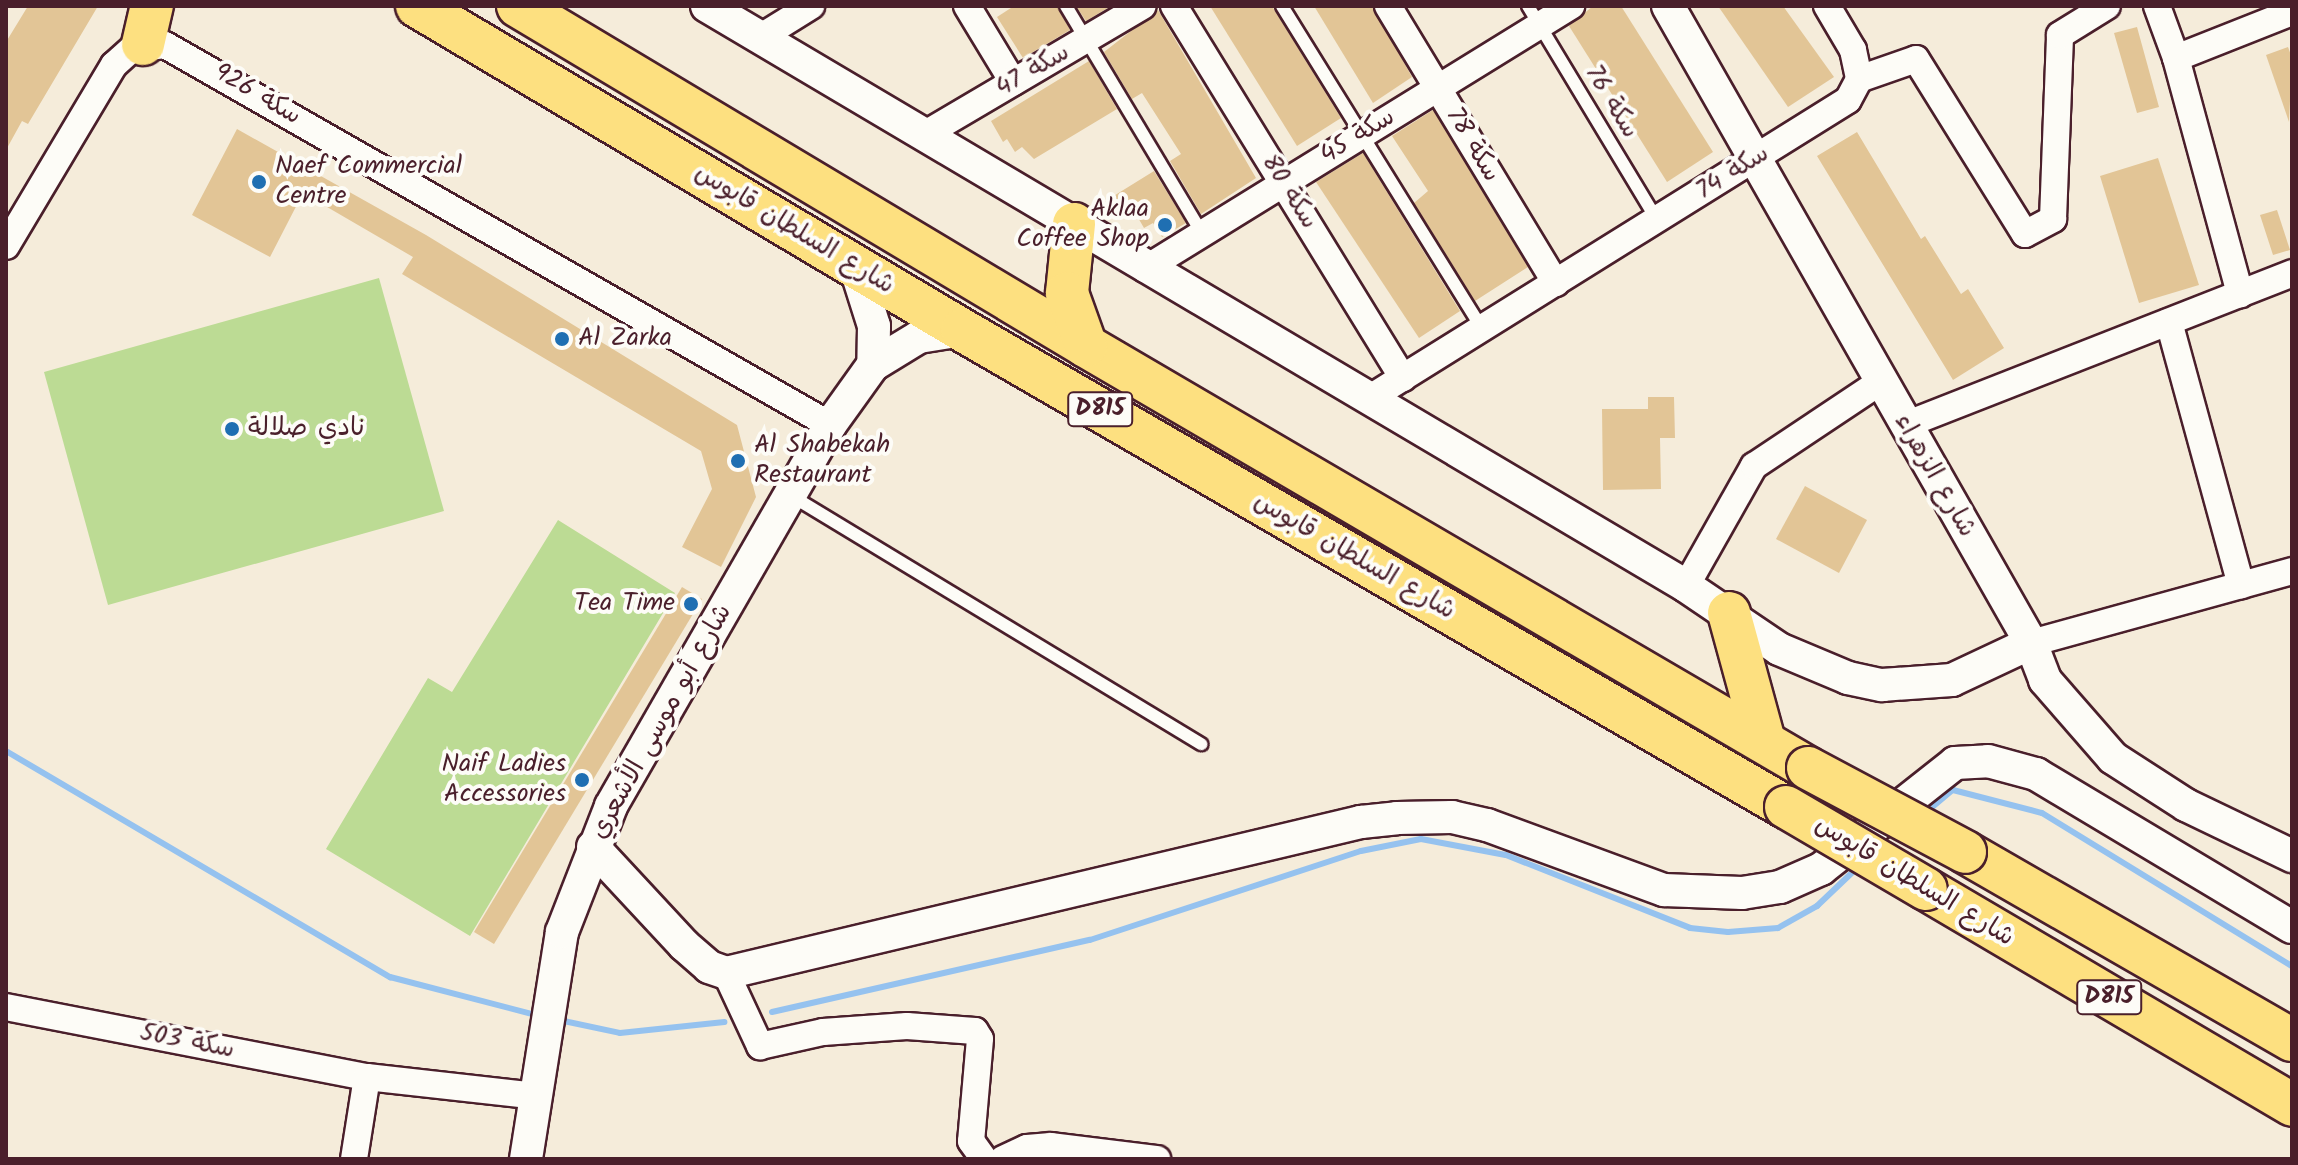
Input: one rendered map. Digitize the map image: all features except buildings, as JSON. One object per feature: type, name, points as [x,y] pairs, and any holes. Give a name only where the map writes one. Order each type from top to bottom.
[{"type":"highway","name":"شارع السلطان قابوس","points":[[417,6],[962,330],[1786,807],[2292,1105]]},
{"type":"highway","name":"شارع السلطان قابوس","points":[[518,6],[1086,346],[1808,768],[1965,852],[2292,1040]]},
{"type":"highway","points":[[1074,224],[1067,293],[1086,346]]},
{"type":"highway","points":[[1729,613],[1764,741]]},
{"type":"street","points":[[707,6],[1145,269],[1370,398],[1686,586],[1779,649],[1848,678],[1882,685],[1952,680],[2031,643],[2292,571]]},
{"type":"street","points":[[761,37],[811,6]]},
{"type":"street","points":[[967,6],[1013,82]]},
{"type":"street","name":"سكة 47","points":[[922,136],[1143,6]]},
{"type":"street","name":"سكة 80","points":[[1174,6],[1403,378]]},
{"type":"street","name":"سكة 78","points":[[1388,6],[1556,283]]},
{"type":"street","name":"سكة 45","points":[[1145,269],[1438,88],[1534,16],[1571,6]]},
{"type":"street","name":"شارع الزهراء","points":[[1668,6],[1758,158],[1880,382],[2031,643],[2045,680],[2113,758],[2186,805],[2292,856]]},
{"type":"street","points":[[1827,6],[1853,50],[1859,79],[1916,59],[2025,234],[2053,219],[2060,35],[2107,6]]},
{"type":"street","points":[[2157,6],[2176,58],[2240,294]]},
{"type":"street","points":[[2176,58],[2291,15]]},
{"type":"street","name":"سكة 926","points":[[6,246],[114,65],[148,25],[176,48],[830,425]]},
{"type":"street","name":"سكة 74","points":[[1370,398],[1848,100],[1859,79]]},
{"type":"street","points":[[855,266],[874,326],[873,365]]},
{"type":"street","points":[[1905,425],[2292,273]]},
{"type":"street","points":[[2169,322],[2241,585]]},
{"type":"street","name":"شارع أبو موسى الأشعري","points":[[526,1159],[562,932],[593,847],[830,425],[873,365],[919,337],[962,330]]},
{"type":"street","points":[[1686,586],[1754,466],[1880,382]]},
{"type":"street","points":[[593,847],[684,945],[709,967],[726,973],[1361,822],[1397,818],[1452,817],[1487,825],[1664,890],[1742,893],[1780,887],[1821,869],[1955,763],[1988,761],[2036,774],[2292,927]]},
{"type":"street","points":[[726,973],[760,1046],[823,1032],[907,1026],[975,1031],[980,1039],[971,1141],[984,1159]]},
{"type":"street","name":"سكة 503","points":[[6,1007],[367,1077],[537,1084]]},
{"type":"street","points":[[354,1159],[367,1077]]},
{"type":"street","points":[[1003,1159],[1027,1148],[1051,1146],[1157,1159]]},
{"type":"lane","points":[[1066,6],[1202,233]]},
{"type":"lane","points":[[1282,6],[1482,329]]},
{"type":"lane","name":"سكة 76","points":[[1534,16],[1657,220]]},
{"type":"lane","points":[[790,495],[1201,744]]},
{"type":"green space","points":[[379,278],[444,511],[108,605],[44,372]]},
{"type":"green space","points":[[558,520],[675,593],[470,936],[326,849],[428,678],[452,692]]},
{"type":"waterway","points":[[6,751],[390,977],[540,1016]]},
{"type":"waterway","points":[[1924,814],[1953,790],[2042,813],[2292,966]]},
{"type":"waterway","points":[[772,1012],[1090,940],[1361,851],[1421,839],[1506,855],[1690,928],[1728,932],[1778,928],[1817,906],[1859,866]]},
{"type":"waterway","points":[[559,1020],[620,1033],[724,1022]]},
{"type":"place","name":"Naef Commercial Centre","points":[[259,182]]},
{"type":"place","name":"Aklaa Coffee Shop","points":[[1165,225]]},
{"type":"place","name":"Al Zarka","points":[[562,339]]},
{"type":"place","name":"نادي صلالة","points":[[232,429]]},
{"type":"place","name":"Al Shabekah Restaurant","points":[[738,461]]},
{"type":"place","name":"Tea Time","points":[[691,604]]},
{"type":"place","name":"Naif Ladies Accessories","points":[[582,780]]}]
